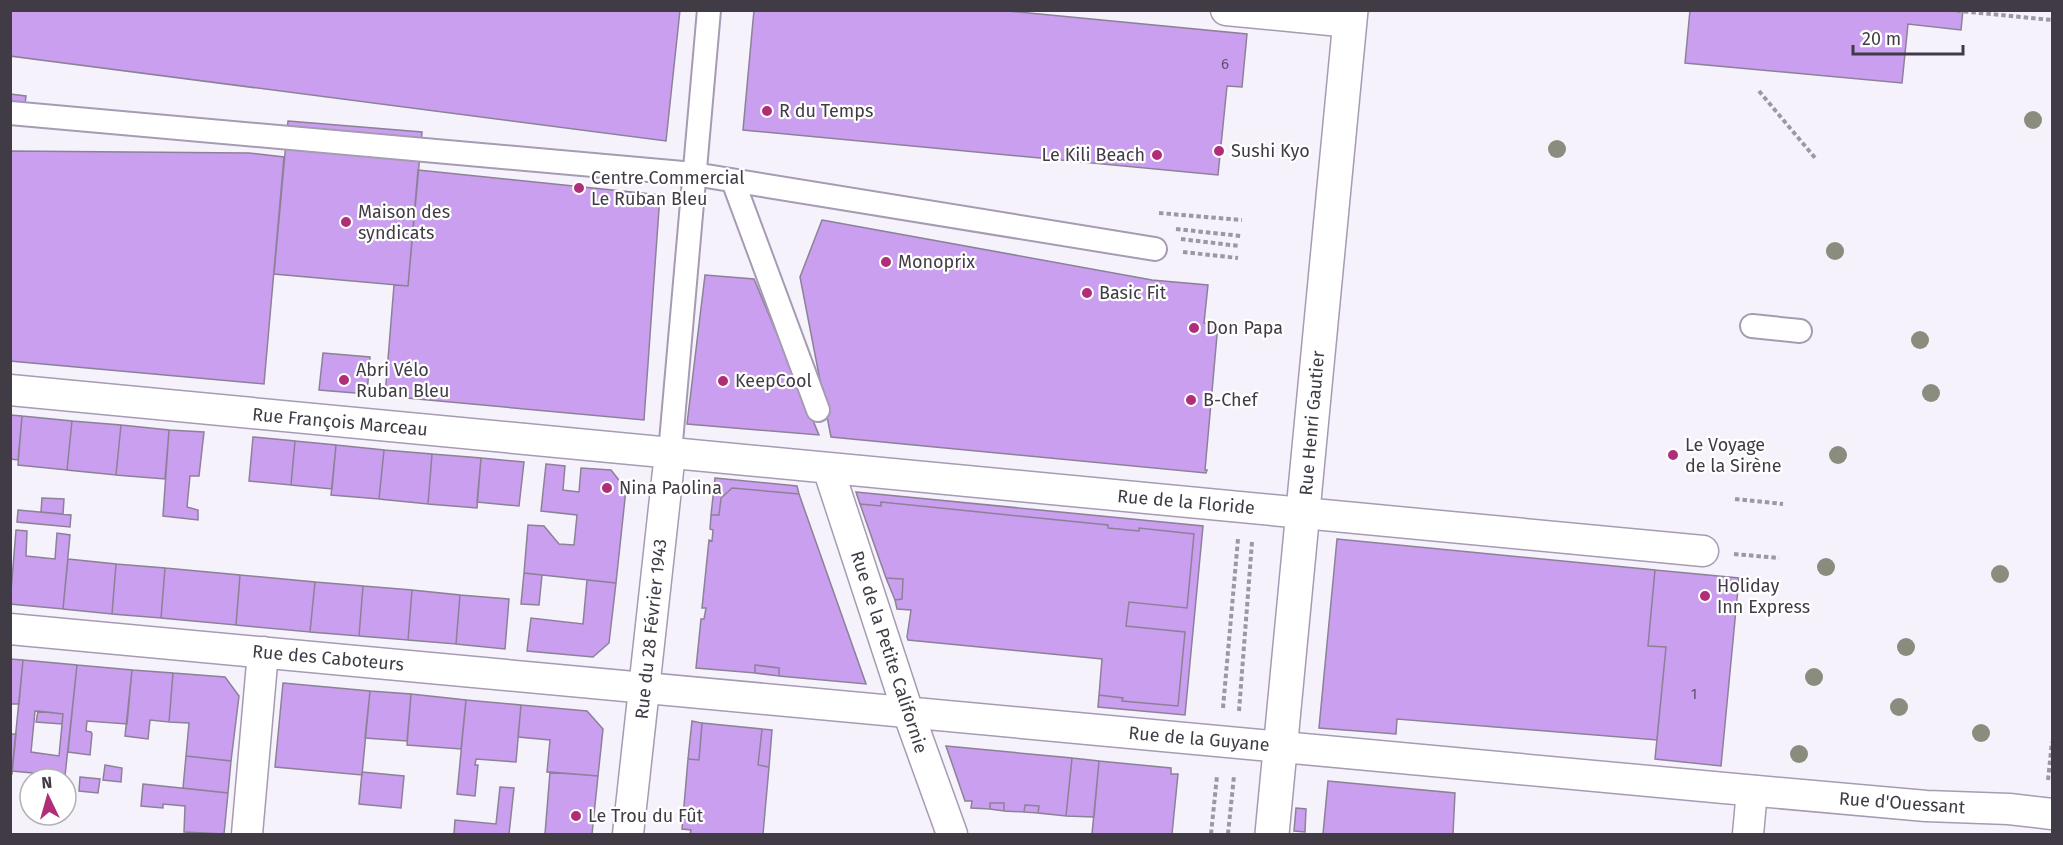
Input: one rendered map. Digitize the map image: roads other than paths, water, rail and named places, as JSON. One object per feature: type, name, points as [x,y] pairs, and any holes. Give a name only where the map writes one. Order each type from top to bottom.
[{"type":"street","name":"Rue du 28 Février 1943","points":[[628,834],[670,453],[709,10]]},
{"type":"street","points":[[1226,10],[1351,16]]},
{"type":"street","name":"Rue Henri Gautier","points":[[1272,834],[1303,513],[1336,256],[1351,16]]},
{"type":"street","points":[[10,113],[694,174],[1155,249]]},
{"type":"street","points":[[734,181],[818,410]]},
{"type":"street","points":[[1752,326],[1800,331]]},
{"type":"street","name":"Rue François Marceau","points":[[10,390],[670,453]]},
{"type":"street","name":"Rue de la Floride","points":[[670,453],[1703,551]]},
{"type":"street","name":"Rue de la Petite Californie","points":[[828,468],[908,712],[952,834]]},
{"type":"street","name":"Rue des Caboteurs","points":[[10,629],[645,688]]},
{"type":"street","points":[[247,834],[263,652]]},
{"type":"street","name":"Rue de la Guyane","points":[[645,688],[1752,791]]},
{"type":"street","points":[[1748,834],[1752,791]]},
{"type":"street","name":"Rue d'Ouessant","points":[[1752,791],[2052,814]]},
{"type":"place","name":"R du Temps","points":[[767,111]]},
{"type":"place","name":"Sushi Kyo","points":[[1219,151]]},
{"type":"place","name":"Le Kili Beach","points":[[1157,155]]},
{"type":"place","name":"Centre Commercial Le Ruban Bleu","points":[[579,188]]},
{"type":"place","name":"Maison des syndicats","points":[[346,222]]},
{"type":"place","name":"Monoprix","points":[[886,262]]},
{"type":"place","name":"Basic Fit","points":[[1087,293]]},
{"type":"place","name":"Don Papa","points":[[1194,328]]},
{"type":"place","name":"Abri Vélo Ruban Bleu","points":[[344,380]]},
{"type":"place","name":"KeepCool","points":[[723,381]]},
{"type":"place","name":"B-Chef","points":[[1191,400]]},
{"type":"place","name":"Le Voyage de la Sirène","points":[[1673,455]]},
{"type":"place","name":"Nina Paolina","points":[[607,488]]},
{"type":"place","name":"Holiday Inn Express","points":[[1705,596]]},
{"type":"place","name":"Le Trou du Fût","points":[[576,816]]}]
